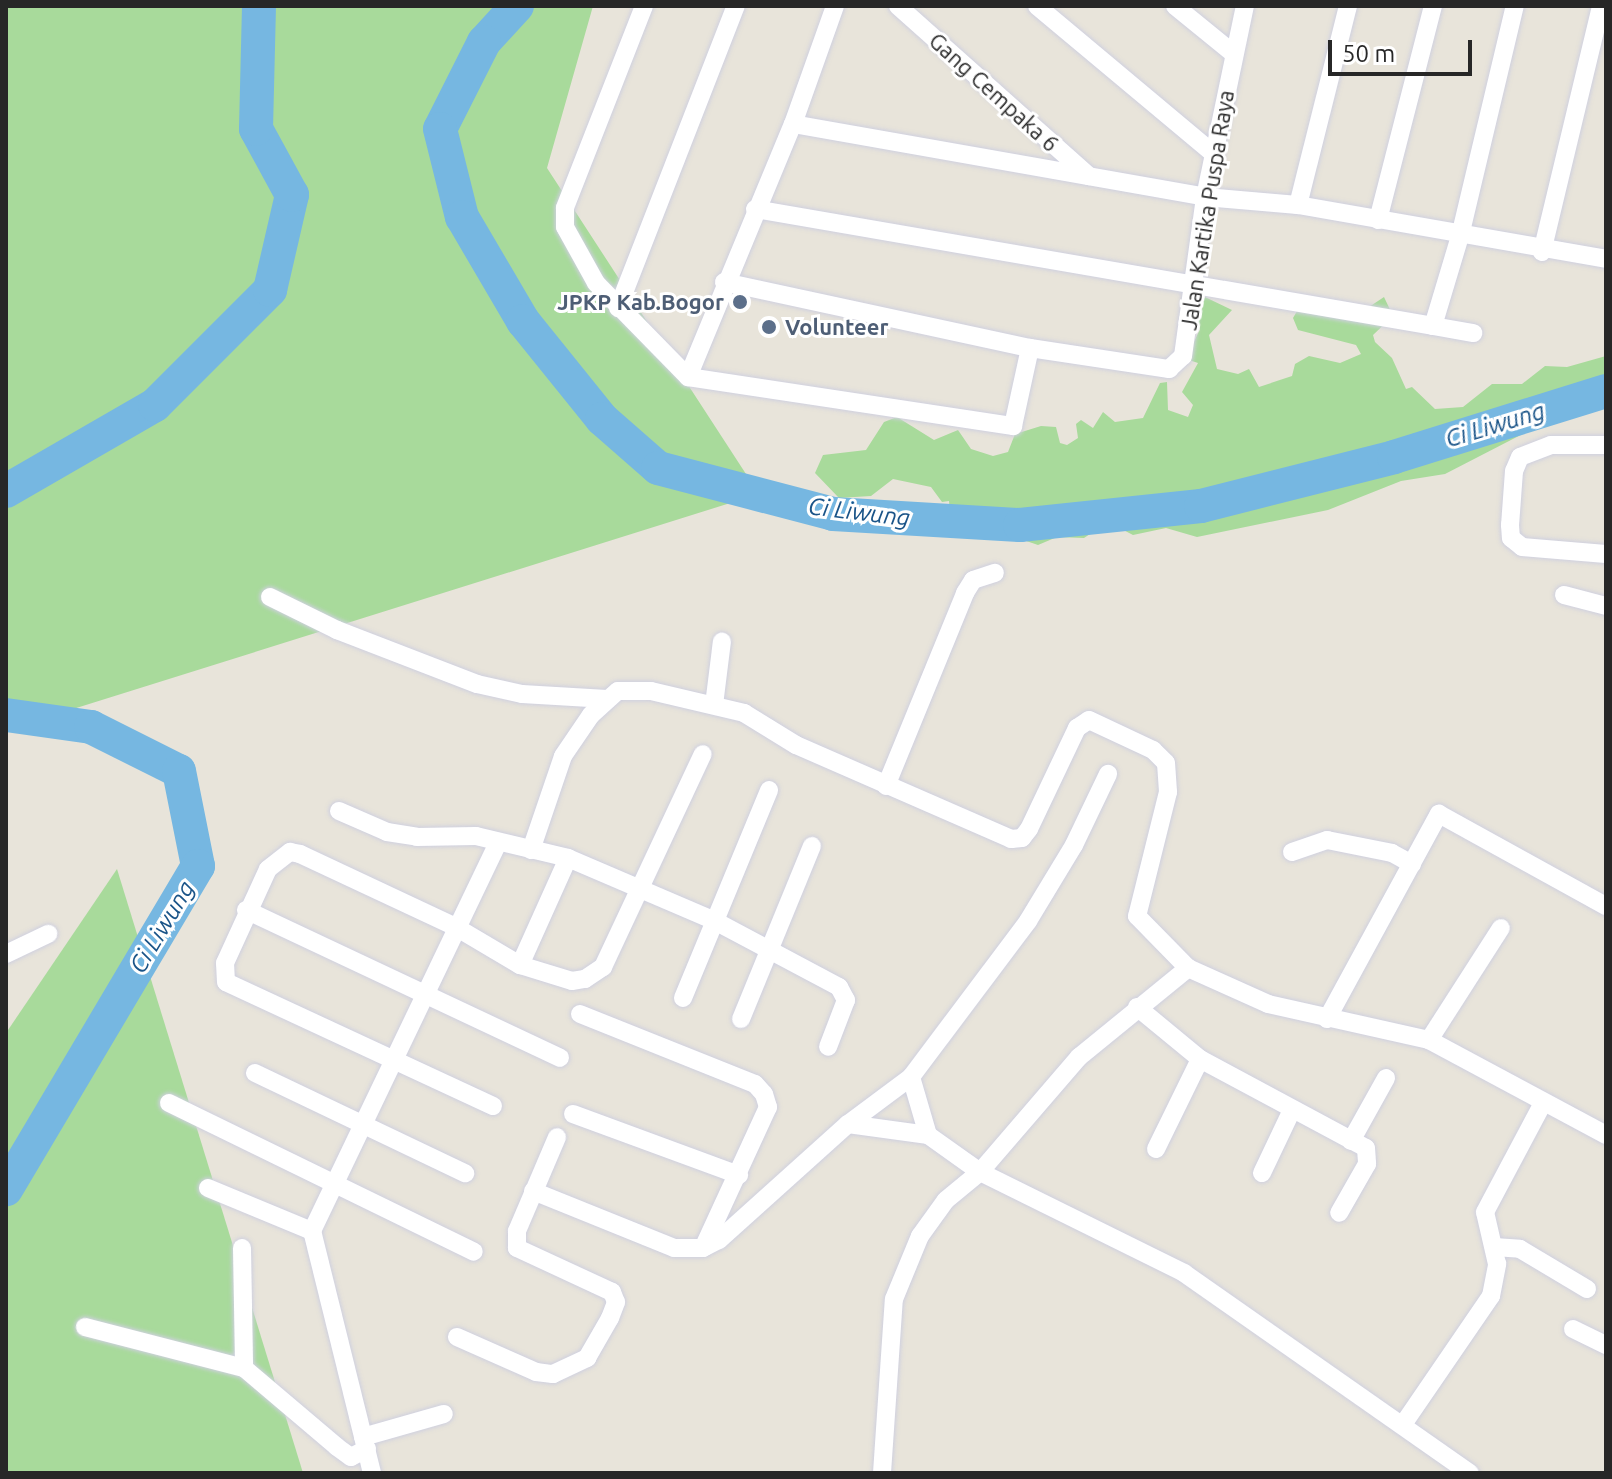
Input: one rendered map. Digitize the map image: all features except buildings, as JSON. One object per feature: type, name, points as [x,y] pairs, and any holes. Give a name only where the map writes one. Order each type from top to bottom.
[{"type":"street","points":[[644,6],[565,208],[565,227],[581,259],[618,308],[688,377],[1013,426],[1030,348],[724,282]]},
{"type":"street","points":[[618,308],[736,6]]},
{"type":"street","points":[[688,377],[724,282],[793,124],[835,6]]},
{"type":"street","name":"Gang Cempaka 6","points":[[898,6],[1091,178]]},
{"type":"street","points":[[1037,6],[1215,155]]},
{"type":"street","points":[[1175,6],[1234,54]]},
{"type":"street","name":"Jalan Kartika Puspa Raya","points":[[1030,348],[1157,368],[1176,365],[1183,356],[1196,287],[1205,197],[1245,6]]},
{"type":"street","points":[[1298,205],[1348,6]]},
{"type":"street","points":[[1378,220],[1433,6]]},
{"type":"street","points":[[1433,326],[1460,236],[1515,6]]},
{"type":"street","points":[[1542,252],[1601,6]]},
{"type":"street","points":[[793,124],[1205,197],[1298,205],[1542,252],[1606,259]]},
{"type":"street","points":[[755,209],[1473,333]]},
{"type":"street","points":[[1606,445],[1551,445],[1520,457],[1514,471],[1510,525],[1511,538],[1522,547],[1606,554]]},
{"type":"street","points":[[886,786],[965,593],[973,580],[995,573]]},
{"type":"street","points":[[1564,595],[1606,606]]},
{"type":"street","points":[[270,597],[337,630],[477,684],[522,694],[607,699],[630,689],[714,705],[764,721],[796,745],[1011,839],[1022,838],[1083,722],[1098,722],[1153,750],[1166,763],[1168,792],[1137,916],[1188,968],[1268,1004],[1429,1040],[1606,1135]]},
{"type":"street","points":[[714,705],[722,641]]},
{"type":"street","points":[[531,850],[563,756],[607,699]]},
{"type":"street","points":[[493,1106],[226,982],[225,963],[246,910],[268,869],[290,852],[454,926],[520,965],[572,981],[603,967],[643,889],[703,754]]},
{"type":"street","points":[[533,1191],[674,1248],[703,1248],[719,1240],[848,1124],[911,1077],[1028,921],[1074,845],[1108,774]]},
{"type":"street","points":[[683,998],[769,790]]},
{"type":"street","points":[[339,811],[387,832],[498,842],[568,858],[770,947],[833,981],[844,992],[844,1007],[828,1047]]},
{"type":"street","points":[[1327,1019],[1439,814],[1606,906]]},
{"type":"street","points":[[1292,852],[1327,840],[1392,853],[1412,864]]},
{"type":"street","points":[[357,1454],[312,1231],[454,926],[498,842]]},
{"type":"street","points":[[741,1019],[812,846]]},
{"type":"street","points":[[520,965],[568,858]]},
{"type":"street","points":[[246,910],[424,991],[560,1058]]},
{"type":"street","points":[[1429,1040],[1501,928]]},
{"type":"street","points":[[6,954],[48,934]]},
{"type":"street","points":[[882,1473],[894,1299],[920,1236],[946,1200],[980,1172],[1079,1057],[1188,968]]},
{"type":"street","points":[[1137,1007],[1200,1059],[1291,1112],[1367,1149],[1367,1164],[1339,1213]]},
{"type":"street","points":[[580,1014],[755,1084],[768,1107],[703,1248]]},
{"type":"street","points":[[1156,1149],[1200,1059]]},
{"type":"street","points":[[255,1073],[465,1173]]},
{"type":"street","points":[[911,1077],[928,1135]]},
{"type":"street","points":[[1351,1141],[1386,1078]]},
{"type":"street","points":[[169,1103],[474,1252]]},
{"type":"street","points":[[1404,1423],[1491,1296],[1497,1264],[1485,1212],[1543,1103]]},
{"type":"street","points":[[1262,1173],[1291,1112]]},
{"type":"street","points":[[573,1114],[739,1175]]},
{"type":"street","points":[[848,1124],[928,1135],[980,1172],[1184,1273],[1404,1423],[1470,1473]]},
{"type":"street","points":[[457,1337],[536,1372],[553,1374],[587,1358],[610,1318],[616,1302],[612,1292],[517,1248],[517,1231],[557,1137]]},
{"type":"street","points":[[208,1188],[312,1231]]},
{"type":"street","points":[[1494,1247],[1527,1252],[1587,1289]]},
{"type":"street","points":[[242,1248],[244,1368]]},
{"type":"street","points":[[85,1327],[244,1368],[357,1454],[372,1473]]},
{"type":"street","points":[[1573,1329],[1606,1345]]},
{"type":"street","points":[[357,1454],[444,1414]]},
{"type":"green space","points":[[6,6],[593,6],[547,168],[759,494],[6,730]]},
{"type":"green space","points":[[1205,297],[1232,310],[1209,335],[1217,369],[1238,374],[1249,369],[1259,387],[1292,376],[1295,364],[1309,356],[1340,363],[1361,354],[1356,345],[1298,330],[1293,318],[1300,306],[1360,313],[1384,297],[1393,316],[1373,335],[1375,342],[1392,358],[1406,389],[1412,387],[1435,409],[1463,407],[1492,384],[1522,384],[1545,366],[1567,367],[1606,356],[1606,404],[1542,424],[1445,474],[1401,481],[1328,510],[1197,537],[1166,528],[1133,535],[1108,522],[1084,538],[1057,537],[1038,545],[1012,536],[969,536],[951,525],[949,501],[942,502],[931,487],[893,479],[871,496],[839,498],[815,473],[823,455],[866,450],[884,422],[897,417],[934,440],[958,430],[971,449],[993,456],[1008,452],[1015,434],[1041,426],[1056,427],[1060,443],[1067,445],[1078,438],[1076,424],[1081,420],[1093,428],[1103,412],[1115,422],[1143,418],[1160,383],[1167,382],[1168,410],[1188,417],[1193,405],[1182,392],[1198,363],[1186,359],[1200,329],[1192,319]]},
{"type":"green space","points":[[117,869],[303,1473],[6,1473],[6,1033]]},
{"type":"waterway","name":"Ci Liwung","points":[[6,491],[155,405],[270,290],[292,195],[256,129],[259,6]]},
{"type":"waterway","name":"Ci Liwung","points":[[517,6],[484,42],[440,129],[462,217],[523,321],[602,419],[658,468],[833,514],[1020,525],[1201,506],[1394,457],[1606,391]]},
{"type":"waterway","name":"Ci Liwung","points":[[6,715],[91,727],[179,771],[198,866],[6,1189]]},
{"type":"place","name":"JPKP Kab.Bogor","points":[[740,302]]},
{"type":"place","name":"Volunteer","points":[[769,327]]}]
